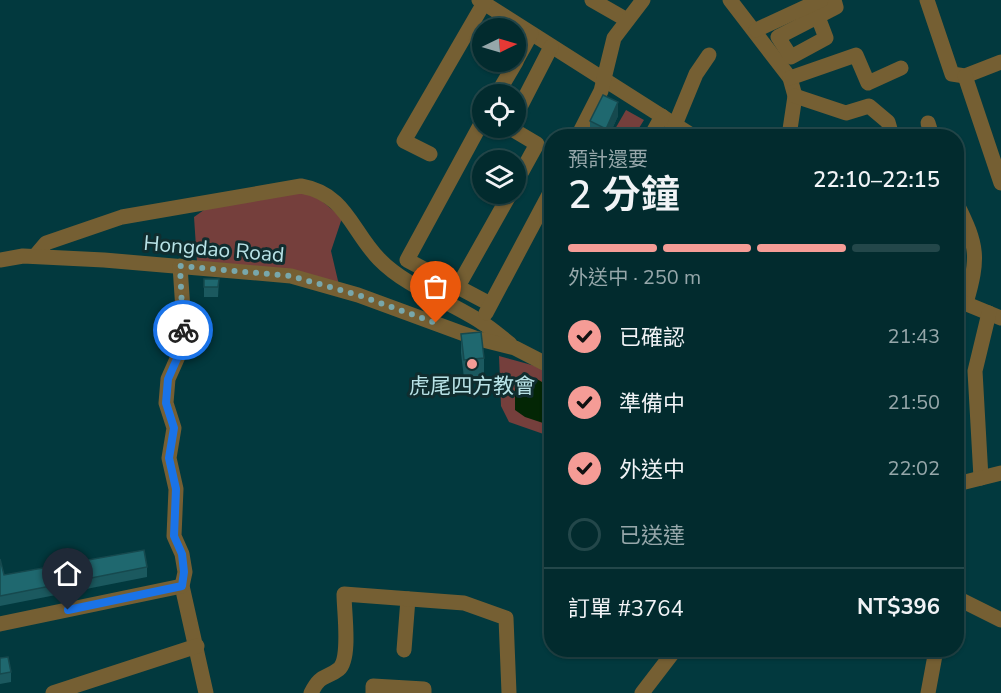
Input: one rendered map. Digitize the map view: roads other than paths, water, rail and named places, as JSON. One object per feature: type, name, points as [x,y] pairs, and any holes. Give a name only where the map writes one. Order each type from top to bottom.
[{"type":"street","points":[[592,0],[627,20]]},
{"type":"street","points":[[581,129],[604,79],[614,38],[643,0]]},
{"type":"street","points":[[730,0],[756,30],[790,78],[795,96],[790,129]]},
{"type":"street","points":[[756,30],[821,0]]},
{"type":"street","points":[[818,17],[836,7],[834,0]]},
{"type":"street","points":[[927,0],[952,74],[965,76],[1001,62]]},
{"type":"street","points":[[430,154],[404,141],[481,2],[500,6],[531,34],[551,48],[682,129]]},
{"type":"street","points":[[526,43],[531,34]]},
{"type":"street","points":[[526,96],[551,48]]},
{"type":"street","points":[[675,125],[696,74],[709,55]]},
{"type":"street","points":[[790,78],[856,55],[868,83],[902,68]]},
{"type":"street","points":[[965,76],[997,160],[1001,183]]},
{"type":"street","points":[[795,96],[846,113],[869,106],[888,122],[890,129]]},
{"type":"street","points":[[655,129],[662,116]]},
{"type":"street","points":[[526,137],[537,144],[526,164]]},
{"type":"street","points":[[473,138],[407,260],[490,304]]},
{"type":"street","points":[[35,256],[46,243],[122,217],[301,186],[318,189],[332,197],[379,260],[412,283],[482,322],[515,348]]},
{"type":"street","points":[[457,288],[504,204]]},
{"type":"street","points":[[475,338],[490,304],[544,204]]},
{"type":"street","points":[[964,218],[971,232],[976,267],[964,295]]},
{"type":"street","name":"Hongdao Road","points":[[0,260],[35,256],[291,276],[358,295],[475,338],[515,348],[544,363]]},
{"type":"street","points":[[180,266],[184,325],[180,352],[168,379],[166,403],[174,428],[169,458],[176,489],[174,536],[182,554],[184,572],[182,586],[206,693]]},
{"type":"street","points":[[964,303],[995,315],[975,371],[981,478]]},
{"type":"street","points":[[964,482],[1001,473]]},
{"type":"street","points":[[0,624],[182,586]]},
{"type":"street","points":[[311,693],[318,680],[338,669],[346,659],[344,594],[464,603],[506,618],[509,693]]},
{"type":"street","points":[[404,650],[408,599]]},
{"type":"street","points":[[964,602],[1001,620]]},
{"type":"street","points":[[53,693],[197,646]]},
{"type":"street","points":[[642,693],[670,657]]},
{"type":"street","points":[[928,693],[935,657]]},
{"type":"street","points":[[373,693],[373,686],[424,689],[424,693]]},
{"type":"place","name":"虎尾四方教會","points":[[472,364]]}]
